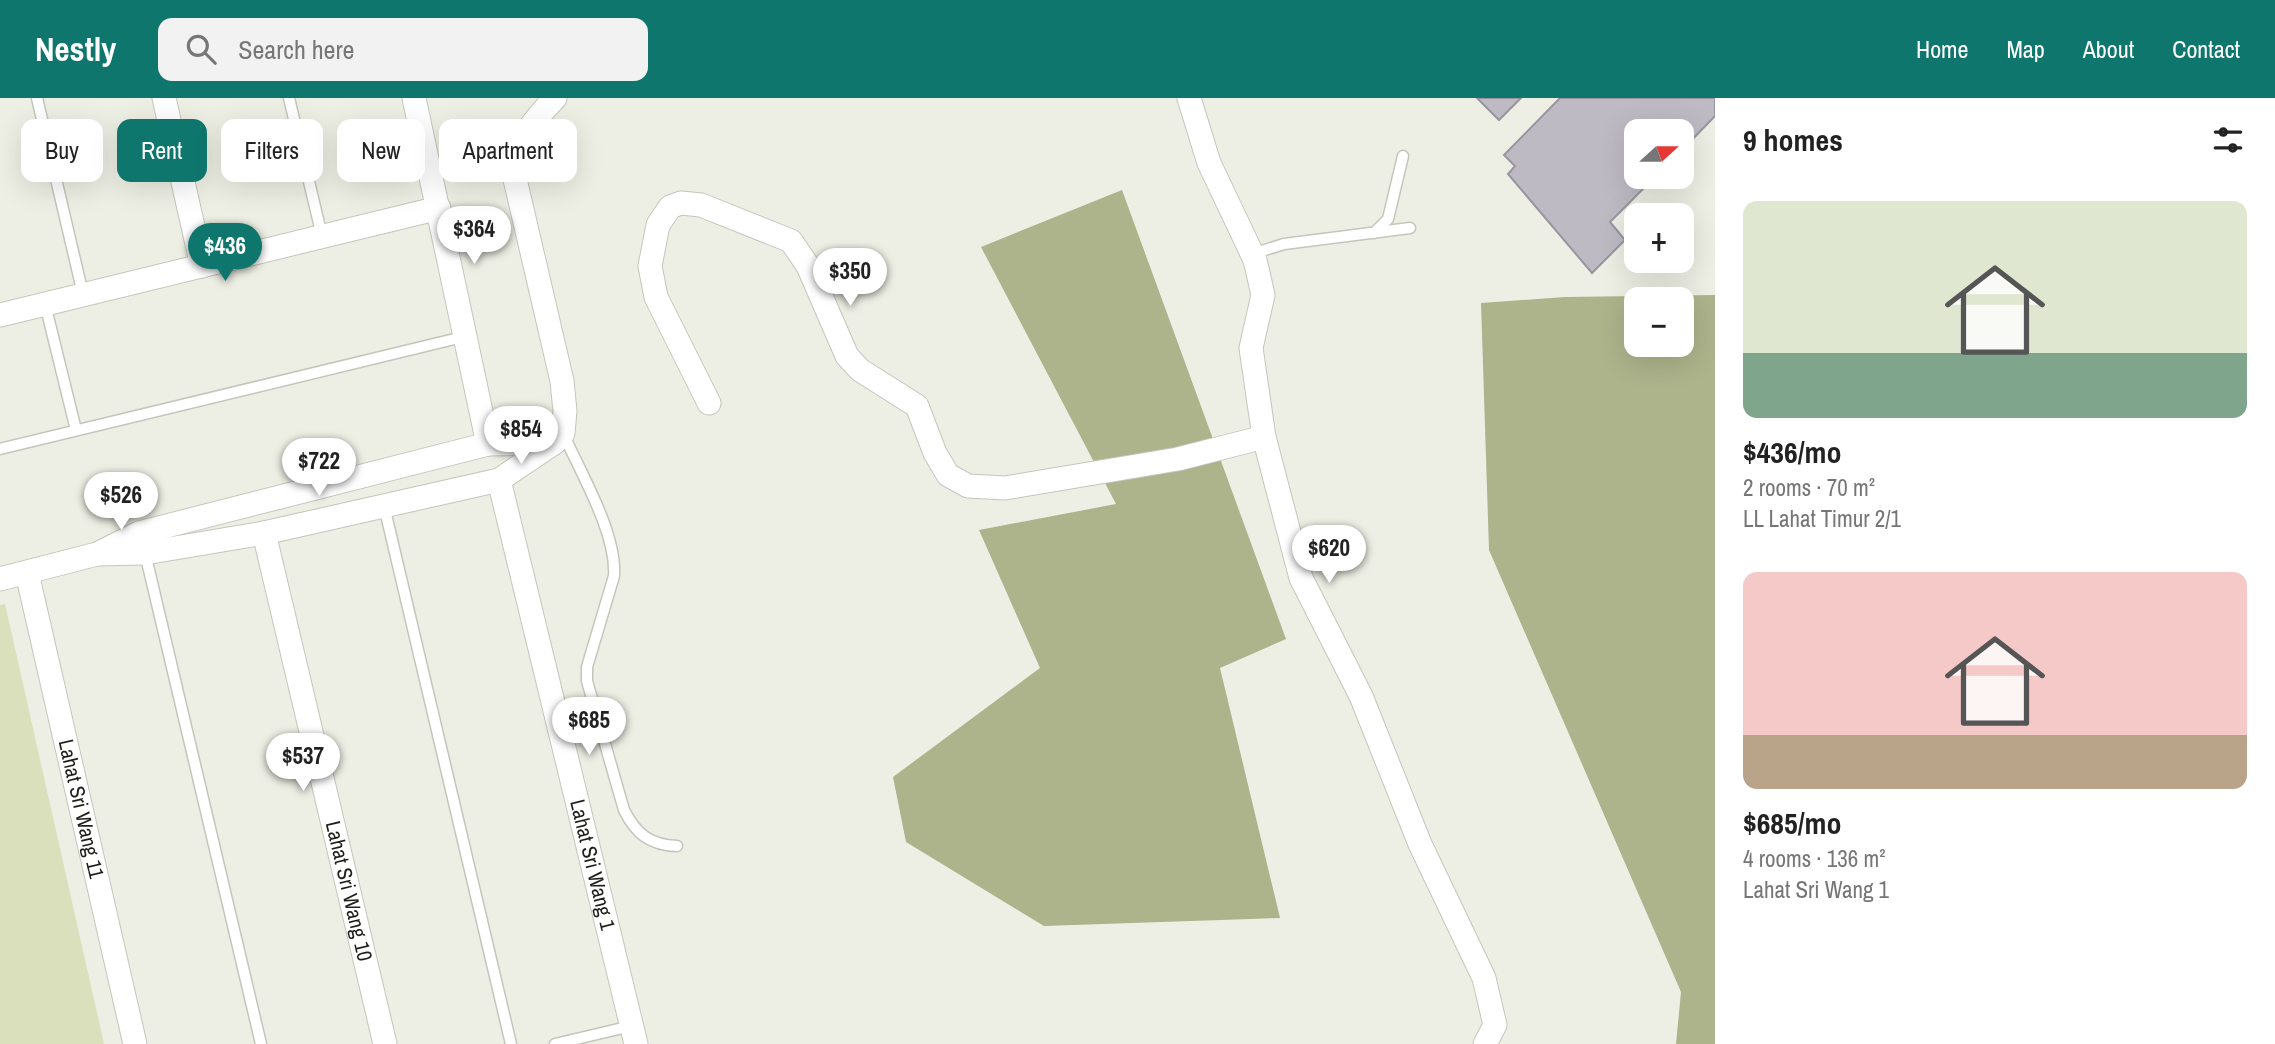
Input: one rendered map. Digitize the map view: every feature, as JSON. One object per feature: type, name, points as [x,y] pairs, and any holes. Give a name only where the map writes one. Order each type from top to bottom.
[{"type":"street","points":[[164,98],[202,266]]},
{"type":"street","points":[[414,98],[488,444]]},
{"type":"street","points":[[97,554],[145,553],[264,533],[499,480],[558,438],[565,411],[562,381],[514,175],[520,142],[535,119],[555,98]]},
{"type":"street","points":[[1188,98],[1209,163],[1252,254],[1263,295],[1251,348],[1264,437],[1301,578],[1361,696],[1420,844],[1484,978],[1495,1025],[1488,1042]]},
{"type":"street","points":[[709,403],[656,297],[650,266],[658,225],[670,208],[681,203],[701,205],[791,241],[808,266],[847,356],[860,370],[916,406],[935,453],[948,475],[968,486],[1005,488],[1178,458],[1264,437]]},
{"type":"street","points":[[0,315],[439,208]]},
{"type":"street","points":[[0,579],[97,554],[139,533],[488,444],[558,438]]},
{"type":"street","name":"Lahat Sri Wang 1","points":[[499,480],[634,1035]]},
{"type":"street","name":"Lahat Sri Wang 10","points":[[264,533],[385,1044]]},
{"type":"street","name":"Lahat Sri Wang 11","points":[[27,573],[135,1044]]},
{"type":"lane","points":[[37,98],[83,295]]},
{"type":"lane","points":[[289,98],[322,236]]},
{"type":"lane","points":[[1374,233],[1388,219],[1403,156]]},
{"type":"lane","points":[[1252,254],[1284,244],[1410,228]]},
{"type":"lane","points":[[45,304],[76,430]]},
{"type":"lane","points":[[0,449],[467,336]]},
{"type":"lane","points":[[558,438],[602,522],[615,563],[614,576],[587,667],[587,681],[632,826],[658,845],[677,846]]},
{"type":"lane","points":[[384,506],[511,1044]]},
{"type":"lane","points":[[145,553],[261,1044]]},
{"type":"lane","points":[[555,1044],[634,1035]]},
{"type":"green space","points":[[1122,190],[1286,639],[1220,668],[1280,918],[1044,926],[906,842],[893,777],[1040,668],[979,530],[1116,504],[981,247]]},
{"type":"green space","points":[[1694,295],[1715,295],[1715,1044],[1676,1044],[1681,992],[1489,550],[1481,303],[1624,296],[1624,357],[1694,357]]},
{"type":"green space","points":[[5,604],[104,1044],[0,1044],[0,605]]},
{"type":"building","points":[[1477,98],[1521,98],[1499,120]]},
{"type":"building","points":[[1560,98],[1715,98],[1715,116],[1694,138],[1694,119],[1624,119],[1624,189],[1643,189],[1629,203],[1624,203],[1624,208],[1610,222],[1624,241],[1592,273],[1508,174],[1515,166],[1504,155]]}]
